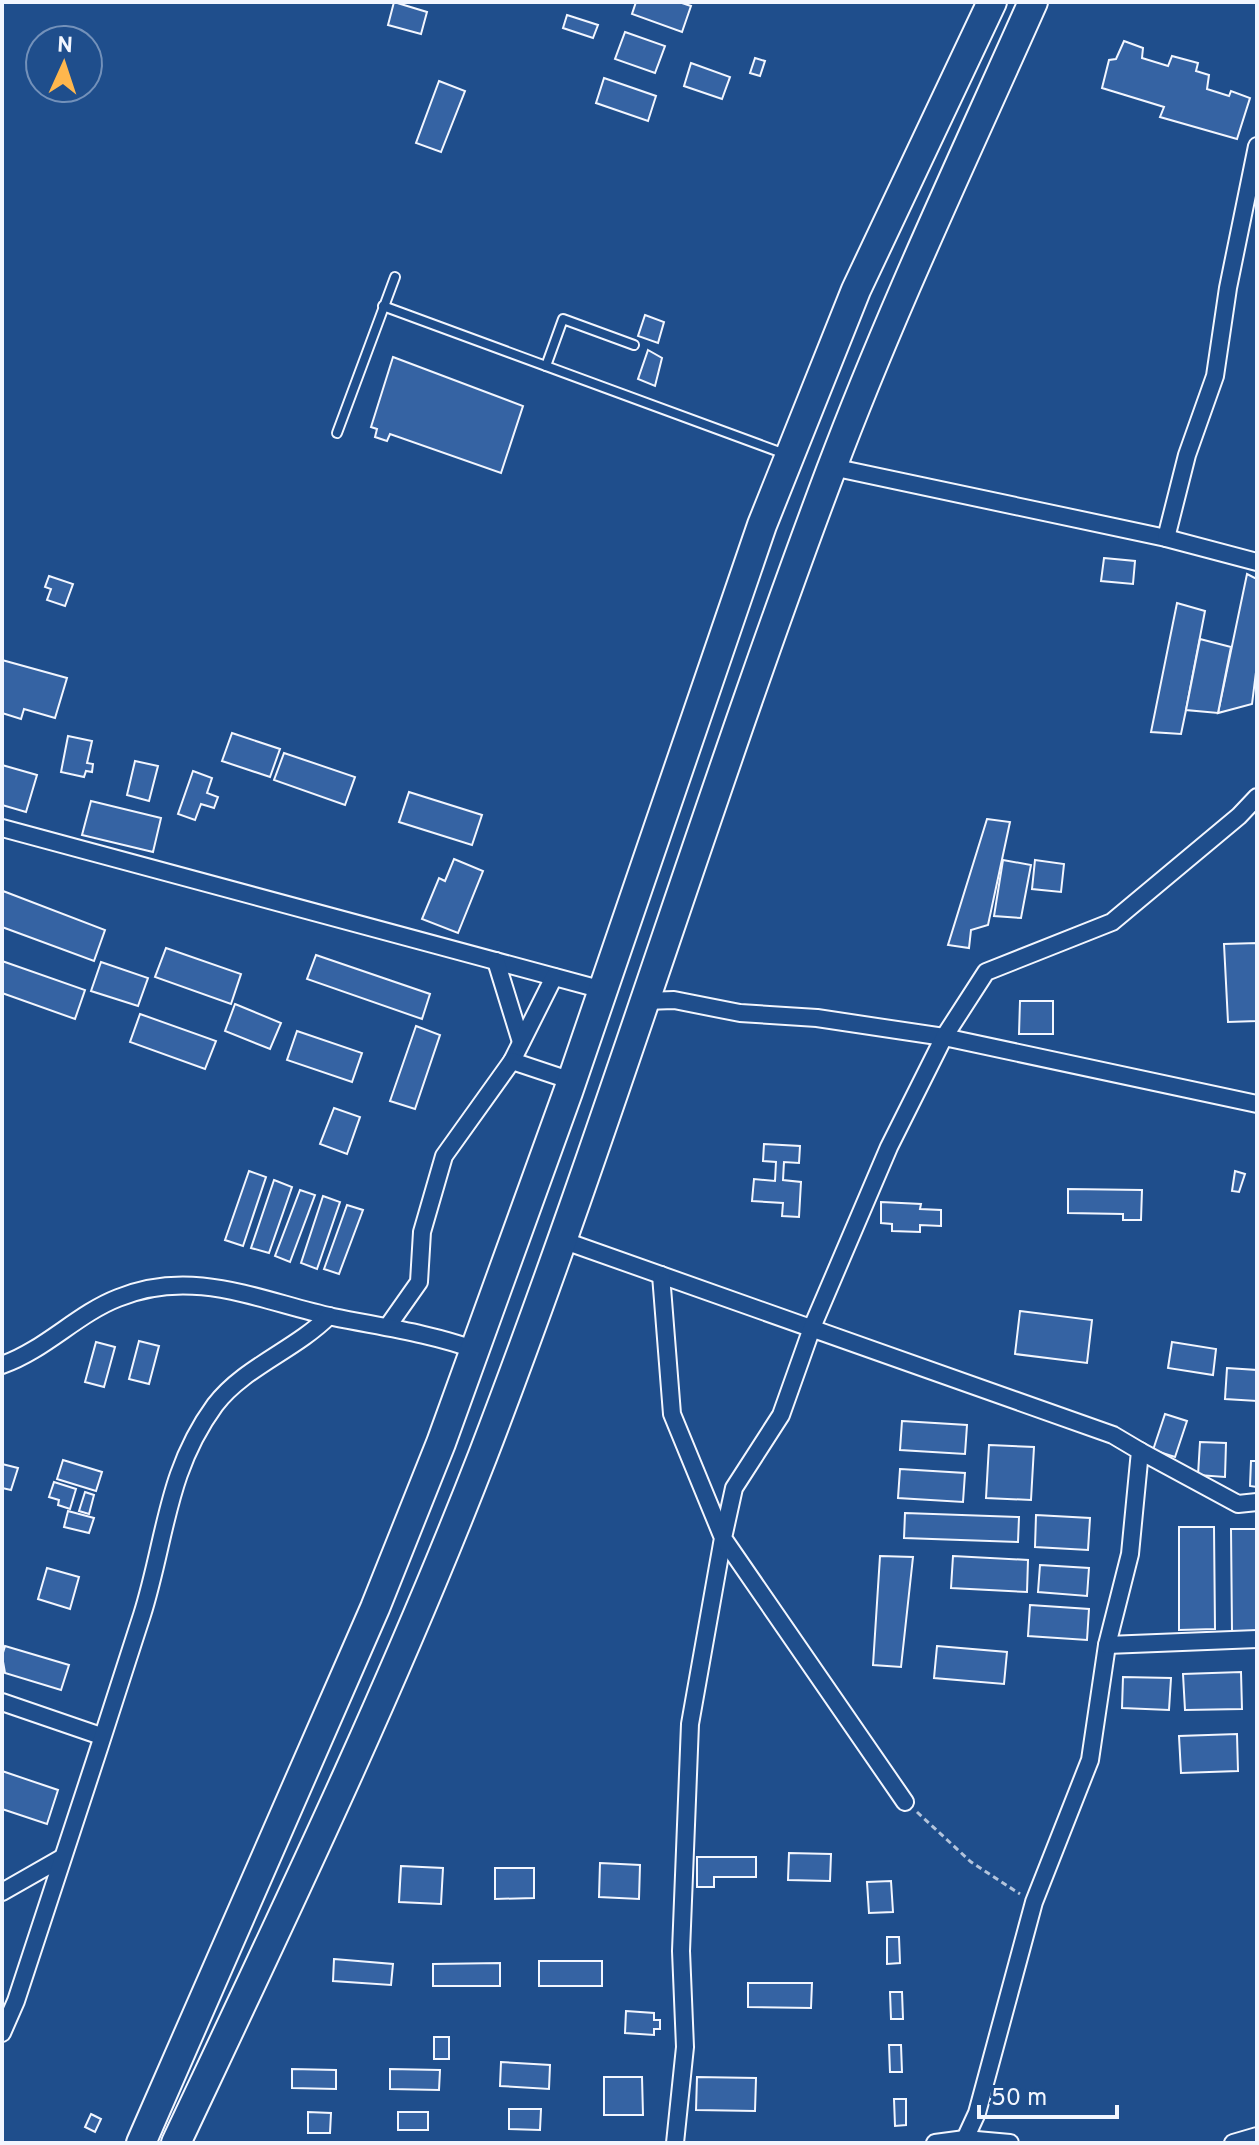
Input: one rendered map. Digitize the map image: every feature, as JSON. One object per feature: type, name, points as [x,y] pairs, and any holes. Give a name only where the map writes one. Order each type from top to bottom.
[{"type":"highway","points":[[141,2143],[375,1608],[476,1350],[570,1087],[762,525],[856,290],[992,2]]},
{"type":"highway","points":[[176,2143],[329,1819],[415,1625],[562,1240],[832,467],[896,307],[1033,2]]},
{"type":"highway","points":[[762,525],[805,540]]},
{"type":"highway","points":[[570,1087],[609,1106]]},
{"type":"street","points":[[1166,538],[1187,455],[1215,376],[1228,288],[1257,146]]},
{"type":"street","points":[[832,467],[1166,538],[1257,562]]},
{"type":"street","points":[[675,2143],[685,2047],[681,1951],[690,1724],[734,1488],[781,1415],[812,1330],[889,1147],[944,1037],[986,972],[1112,922],[1239,816],[1257,797]]},
{"type":"street","points":[[2,828],[603,990]]},
{"type":"street","points":[[496,961],[521,1042]]},
{"type":"street","points":[[388,1326],[419,1282],[422,1232],[444,1156],[512,1061],[554,977]]},
{"type":"street","points":[[645,1001],[674,1000],[740,1013],[817,1018],[944,1037],[1257,1104]]},
{"type":"street","points":[[512,1061],[570,1087]]},
{"type":"street","points":[[562,1240],[1113,1435],[1238,1504],[1257,1502]]},
{"type":"street","points":[[661,1275],[672,1414],[723,1538],[905,1802]]},
{"type":"street","points":[[2,1365],[42,1346],[116,1298],[162,1286],[213,1285],[476,1350]]},
{"type":"street","points":[[2,2033],[16,2001],[143,1611],[178,1471],[193,1438],[218,1401],[237,1383],[313,1333],[329,1316]]},
{"type":"street","points":[[965,2139],[977,2113],[1034,1902],[1090,1760],[1107,1645],[1130,1554],[1140,1451]]},
{"type":"street","points":[[1107,1645],[1257,1639]]},
{"type":"street","points":[[2,1702],[101,1736]]},
{"type":"street","points":[[2,1892],[60,1859]]},
{"type":"street","points":[[1233,2143],[1257,2136]]},
{"type":"street","points":[[935,2143],[965,2139],[1010,2143]]},
{"type":"lane","points":[[337,433],[395,277]]},
{"type":"lane","points":[[383,306],[790,456]]},
{"type":"lane","points":[[546,366],[563,319],[634,345]]},
{"type":"path","points":[[905,1802],[971,1862],[1034,1902]]},
{"type":"building","points":[[394,2],[427,12],[421,34],[388,25]]},
{"type":"building","points":[[636,2],[679,2],[691,6],[682,32],[632,14]]},
{"type":"building","points":[[567,15],[598,25],[593,38],[563,28]]},
{"type":"building","points":[[625,32],[665,46],[655,73],[615,59]]},
{"type":"building","points":[[1124,41],[1143,48],[1142,58],[1168,66],[1172,56],[1198,63],[1196,71],[1209,75],[1207,89],[1229,96],[1231,91],[1250,98],[1237,139],[1160,117],[1164,107],[1102,88],[1109,60],[1116,59]]},
{"type":"building","points":[[755,58],[765,61],[760,76],[750,73]]},
{"type":"building","points":[[691,63],[730,77],[722,99],[684,86]]},
{"type":"building","points":[[604,78],[656,96],[648,121],[596,103]]},
{"type":"building","points":[[439,81],[465,91],[441,152],[416,143]]},
{"type":"building","points":[[645,315],[664,322],[658,343],[638,336]]},
{"type":"building","points":[[648,350],[662,358],[655,386],[638,379]]},
{"type":"building","points":[[393,357],[523,406],[501,473],[390,434],[387,441],[375,437],[377,429],[371,427]]},
{"type":"building","points":[[1104,558],[1135,561],[1133,584],[1101,581]]},
{"type":"building","points":[[1247,574],[1257,579],[1257,664],[1252,704],[1218,713]]},
{"type":"building","points":[[49,576],[73,584],[65,606],[47,600],[51,589],[45,587]]},
{"type":"building","points":[[1177,603],[1205,611],[1186,710],[1181,734],[1151,732]]},
{"type":"building","points":[[1200,639],[1231,647],[1218,713],[1186,710]]},
{"type":"building","points":[[2,660],[67,678],[55,718],[24,709],[21,719],[2,713]]},
{"type":"building","points":[[232,733],[280,749],[270,777],[222,761]]},
{"type":"building","points":[[68,736],[92,741],[87,763],[93,764],[92,772],[86,771],[84,777],[61,772]]},
{"type":"building","points":[[284,753],[355,777],[345,805],[274,780]]},
{"type":"building","points":[[135,761],[158,766],[149,801],[127,795]]},
{"type":"building","points":[[2,765],[37,775],[26,812],[2,805]]},
{"type":"building","points":[[193,771],[212,778],[207,793],[218,797],[214,808],[201,804],[195,820],[178,814]]},
{"type":"building","points":[[409,792],[482,815],[472,845],[399,822]]},
{"type":"building","points":[[91,801],[161,818],[153,852],[82,835]]},
{"type":"building","points":[[987,819],[1010,822],[988,925],[971,930],[969,948],[948,945]]},
{"type":"building","points":[[454,859],[483,871],[458,933],[422,919],[439,878],[445,881]]},
{"type":"building","points":[[1003,860],[1031,865],[1021,918],[994,916]]},
{"type":"building","points":[[1035,860],[1064,864],[1061,892],[1032,889]]},
{"type":"building","points":[[3,891],[105,930],[94,961],[2,927]]},
{"type":"building","points":[[1257,943],[1257,1021],[1228,1022],[1224,944]]},
{"type":"building","points":[[166,948],[241,974],[231,1004],[155,977]]},
{"type":"building","points":[[316,955],[430,994],[422,1019],[307,979]]},
{"type":"building","points":[[2,961],[85,990],[75,1019],[2,993]]},
{"type":"building","points":[[101,962],[148,978],[138,1006],[91,991]]},
{"type":"building","points":[[1020,1001],[1053,1001],[1053,1034],[1019,1034]]},
{"type":"building","points":[[235,1004],[281,1023],[270,1049],[225,1031]]},
{"type":"building","points":[[140,1014],[216,1041],[205,1069],[130,1042]]},
{"type":"building","points":[[416,1026],[440,1035],[415,1109],[390,1101]]},
{"type":"building","points":[[297,1031],[362,1053],[352,1082],[287,1060]]},
{"type":"building","points":[[334,1108],[360,1117],[347,1154],[320,1144]]},
{"type":"building","points":[[764,1144],[800,1146],[799,1163],[784,1162],[783,1180],[801,1182],[799,1217],[782,1216],[783,1203],[752,1201],[754,1179],[775,1181],[776,1162],[763,1161]]},
{"type":"building","points":[[249,1171],[266,1177],[243,1246],[225,1240]]},
{"type":"building","points":[[1235,1171],[1245,1174],[1239,1192],[1232,1191]]},
{"type":"building","points":[[274,1180],[292,1187],[269,1253],[251,1248]]},
{"type":"building","points":[[1068,1189],[1142,1190],[1141,1220],[1123,1220],[1123,1214],[1068,1213]]},
{"type":"building","points":[[300,1190],[315,1195],[290,1262],[275,1256]]},
{"type":"building","points":[[323,1196],[340,1202],[317,1269],[301,1263]]},
{"type":"building","points":[[881,1202],[921,1204],[920,1209],[941,1210],[941,1226],[920,1225],[920,1232],[892,1231],[892,1224],[881,1223]]},
{"type":"building","points":[[347,1205],[363,1210],[339,1274],[324,1269]]},
{"type":"building","points":[[1020,1311],[1092,1320],[1087,1363],[1015,1354]]},
{"type":"building","points":[[139,1341],[159,1346],[149,1384],[129,1379]]},
{"type":"building","points":[[96,1342],[115,1347],[104,1387],[85,1382]]},
{"type":"building","points":[[1172,1342],[1216,1349],[1213,1375],[1168,1368]]},
{"type":"building","points":[[1227,1368],[1257,1370],[1257,1401],[1225,1399]]},
{"type":"building","points":[[1165,1414],[1187,1421],[1175,1457],[1153,1450]]},
{"type":"building","points":[[902,1421],[967,1425],[965,1454],[900,1450]]},
{"type":"building","points":[[1200,1442],[1226,1443],[1225,1477],[1198,1475]]},
{"type":"building","points":[[989,1445],[1034,1447],[1031,1500],[986,1498]]},
{"type":"building","points":[[63,1460],[102,1472],[96,1491],[57,1479]]},
{"type":"building","points":[[1251,1461],[1257,1461],[1257,1487],[1250,1486]]},
{"type":"building","points":[[2,1464],[18,1468],[11,1490],[2,1488]]},
{"type":"building","points":[[900,1469],[965,1473],[963,1502],[898,1498]]},
{"type":"building","points":[[54,1482],[76,1489],[70,1509],[58,1505],[59,1500],[49,1497]]},
{"type":"building","points":[[85,1492],[94,1495],[89,1514],[79,1511]]},
{"type":"building","points":[[68,1511],[94,1518],[89,1533],[64,1527]]},
{"type":"building","points":[[905,1513],[1019,1517],[1018,1542],[904,1538]]},
{"type":"building","points":[[1036,1515],[1090,1518],[1088,1550],[1035,1547]]},
{"type":"building","points":[[1179,1527],[1214,1527],[1215,1629],[1179,1630]]},
{"type":"building","points":[[1231,1529],[1257,1529],[1257,1631],[1232,1631]]},
{"type":"building","points":[[880,1556],[913,1557],[901,1667],[873,1665]]},
{"type":"building","points":[[953,1556],[1028,1560],[1027,1592],[951,1588]]},
{"type":"building","points":[[1040,1565],[1089,1568],[1087,1596],[1038,1592]]},
{"type":"building","points":[[47,1568],[79,1577],[70,1609],[38,1599]]},
{"type":"building","points":[[1030,1605],[1089,1609],[1087,1640],[1028,1636]]},
{"type":"building","points":[[5,1646],[69,1665],[61,1690],[5,1673],[2,1656]]},
{"type":"building","points":[[937,1646],[1007,1652],[1004,1684],[934,1678]]},
{"type":"building","points":[[1241,1672],[1242,1709],[1185,1710],[1183,1674]]},
{"type":"building","points":[[1123,1677],[1171,1678],[1169,1710],[1122,1708]]},
{"type":"building","points":[[1237,1734],[1238,1771],[1181,1773],[1179,1736]]},
{"type":"building","points":[[2,1771],[58,1790],[47,1824],[2,1809]]},
{"type":"building","points":[[789,1853],[831,1854],[830,1881],[788,1880]]},
{"type":"building","points":[[697,1857],[756,1857],[756,1877],[714,1877],[714,1887],[697,1887]]},
{"type":"building","points":[[600,1863],[640,1865],[639,1899],[599,1897]]},
{"type":"building","points":[[401,1866],[443,1868],[441,1904],[399,1902]]},
{"type":"building","points":[[495,1868],[534,1868],[534,1898],[495,1899]]},
{"type":"building","points":[[891,1881],[893,1912],[869,1913],[867,1882]]},
{"type":"building","points":[[887,1937],[899,1937],[900,1963],[887,1964]]},
{"type":"building","points":[[334,1959],[393,1964],[391,1985],[333,1981]]},
{"type":"building","points":[[539,1961],[602,1961],[602,1986],[539,1986]]},
{"type":"building","points":[[500,1963],[500,1986],[433,1986],[433,1964]]},
{"type":"building","points":[[748,1983],[812,1983],[811,2008],[748,2007]]},
{"type":"building","points":[[890,1992],[902,1992],[903,2019],[891,2019]]},
{"type":"building","points":[[626,2011],[654,2013],[654,2020],[660,2020],[660,2029],[654,2029],[654,2035],[625,2033]]},
{"type":"building","points":[[434,2037],[449,2037],[449,2059],[434,2059]]},
{"type":"building","points":[[889,2045],[901,2045],[902,2072],[890,2072]]},
{"type":"building","points":[[501,2062],[550,2065],[549,2089],[500,2086]]},
{"type":"building","points":[[292,2069],[336,2070],[336,2089],[292,2088]]},
{"type":"building","points":[[390,2069],[440,2070],[439,2090],[390,2089]]},
{"type":"building","points":[[604,2077],[642,2077],[643,2115],[604,2115]]},
{"type":"building","points":[[697,2077],[756,2078],[755,2111],[696,2110]]},
{"type":"building","points":[[894,2099],[906,2099],[906,2125],[895,2126]]},
{"type":"building","points":[[509,2109],[541,2109],[540,2130],[509,2129]]},
{"type":"building","points":[[308,2112],[331,2113],[330,2133],[308,2133]]},
{"type":"building","points":[[398,2112],[428,2112],[428,2130],[398,2130]]},
{"type":"building","points":[[91,2114],[101,2119],[95,2132],[85,2127]]}]
